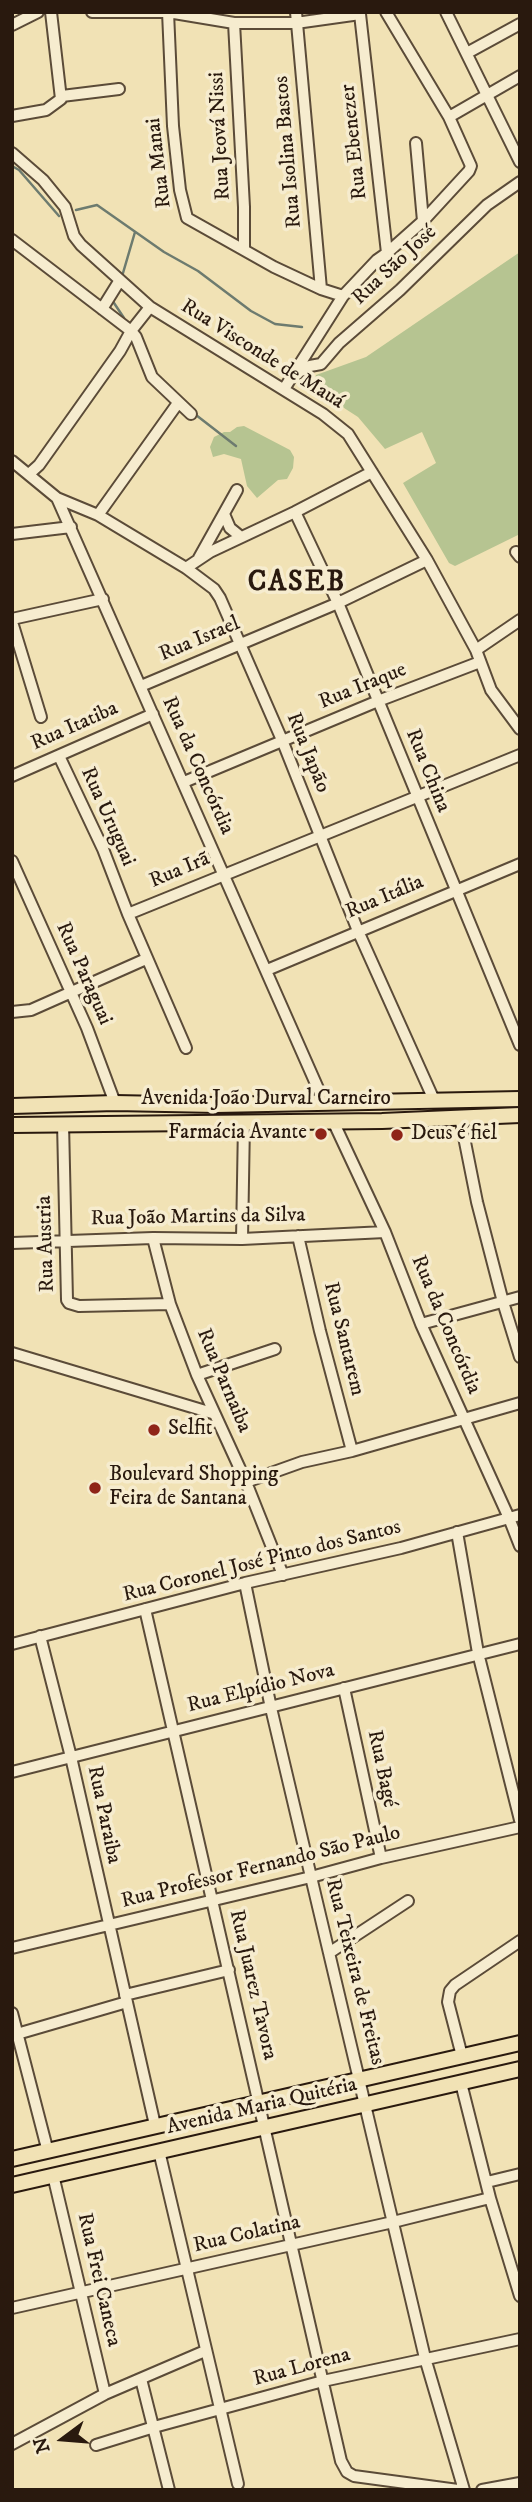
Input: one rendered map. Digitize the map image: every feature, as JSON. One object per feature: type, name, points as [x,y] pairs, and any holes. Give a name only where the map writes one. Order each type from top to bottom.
[{"type":"main road","name":"Avenida João Durval Carneiro","points":[[12,1106],[520,1099]]},
{"type":"main road","name":"Avenida João Durval Carneiro","points":[[12,1125],[244,1123],[520,1115]]},
{"type":"main road","name":"Avenida Maria Quitéria","points":[[12,2159],[520,2043]]},
{"type":"main road","name":"Avenida Maria Quitéria","points":[[12,2185],[520,2069]]},
{"type":"street","points":[[12,25],[38,12]]},
{"type":"street","points":[[51,12],[62,97]]},
{"type":"street","points":[[92,12],[168,12],[234,23],[361,13]]},
{"type":"street","name":"Rua Manai","points":[[168,12],[173,126],[187,218],[274,267],[343,296]]},
{"type":"street","points":[[284,389],[343,296],[423,221],[471,166],[449,117],[386,12]]},
{"type":"street","points":[[446,12],[520,162]]},
{"type":"street","name":"Rua Ebenezer","points":[[361,13],[382,257]]},
{"type":"street","name":"Rua Isolina Bastos","points":[[296,17],[321,289]]},
{"type":"street","name":"Rua Jeová Nissi","points":[[234,23],[244,248]]},
{"type":"street","points":[[467,53],[520,24]]},
{"type":"street","points":[[449,117],[520,76]]},
{"type":"street","points":[[12,116],[46,110],[62,97],[119,89]]},
{"type":"street","points":[[508,136],[520,129]]},
{"type":"street","points":[[416,143],[423,221]]},
{"type":"street","name":"Rua Visconde de Mauá","points":[[12,153],[43,180],[65,207],[74,236],[81,245],[150,307],[284,389],[348,434],[427,560],[476,650],[491,690],[520,729]]},
{"type":"street","name":"Rua São José","points":[[295,373],[321,364],[339,343],[400,290],[486,205],[520,182]]},
{"type":"street","points":[[12,240],[131,331],[152,377],[191,414]]},
{"type":"street","points":[[102,309],[120,280]]},
{"type":"street","points":[[29,474],[39,465],[150,307]]},
{"type":"street","points":[[98,515],[178,403]]},
{"type":"street","name":"Rua da Concórdia","points":[[12,461],[57,498],[324,1102]]},
{"type":"street","points":[[186,568],[372,472]]},
{"type":"street","points":[[198,560],[237,490]]},
{"type":"street","name":"Rua Japão","points":[[57,498],[98,515],[186,568],[214,589],[282,740],[358,931],[434,1100]]},
{"type":"street","name":"Rua China","points":[[295,512],[338,603],[416,798],[520,1045]]},
{"type":"street","points":[[223,514],[230,528],[242,537]]},
{"type":"street","points":[[12,534],[71,527]]},
{"type":"street","name":"Rua Israel","points":[[141,686],[338,603],[427,560]]},
{"type":"street","points":[[41,717],[12,621],[103,599]]},
{"type":"street","points":[[476,650],[520,620]]},
{"type":"street","name":"Rua Iraque","points":[[184,782],[282,740],[480,662]]},
{"type":"street","name":"Rua Itatiba","points":[[12,776],[153,713]]},
{"type":"street","name":"Rua Irã","points":[[128,914],[520,755]]},
{"type":"street","name":"Rua Uruguai","points":[[59,756],[103,849],[146,959],[186,1048]]},
{"type":"street","name":"Rua Paraguai","points":[[12,861],[87,1028],[115,1103]]},
{"type":"street","name":"Rua Itália","points":[[267,970],[520,864]]},
{"type":"street","points":[[12,894],[25,889]]},
{"type":"street","points":[[12,1012],[31,1010],[146,959]]},
{"type":"street","points":[[460,1117],[477,1202],[502,1302],[520,1357]]},
{"type":"street","name":"Rua da Concórdia","points":[[333,1121],[385,1232],[421,1324],[464,1418],[515,1516],[520,1546]]},
{"type":"street","name":"Rua Austria","points":[[62,1123],[65,1294],[69,1303],[79,1306],[170,1304]]},
{"type":"street","points":[[242,1239],[244,1123]]},
{"type":"street","name":"Rua João Martins da Silva","points":[[12,1243],[153,1238],[242,1239],[385,1232]]},
{"type":"street","name":"Rua Santarem","points":[[298,1236],[352,1451]]},
{"type":"street","name":"Rua Parnaiba","points":[[153,1238],[170,1304],[197,1375],[212,1413],[246,1482],[283,1575]]},
{"type":"street","points":[[421,1324],[520,1297]]},
{"type":"street","points":[[197,1375],[275,1349]]},
{"type":"street","points":[[12,1353],[212,1413]]},
{"type":"street","points":[[246,1482],[302,1462],[352,1451],[520,1403]]},
{"type":"street","name":"Rua Coronel José Pinto dos Santos","points":[[12,1644],[245,1583],[366,1557],[515,1516]]},
{"type":"street","points":[[457,1532],[478,1653],[520,1820]]},
{"type":"street","name":"Rua Teixeira de Freitas","points":[[245,1583],[271,1708],[425,2358],[464,2490]]},
{"type":"street","name":"Rua Juarez Tavora","points":[[145,1609],[338,2451],[344,2467],[354,2476],[458,2490]]},
{"type":"street","name":"Rua Paraiba","points":[[40,1636],[71,1757],[155,2125]]},
{"type":"street","name":"Rua Elpídio Nova","points":[[12,1772],[520,1644]]},
{"type":"street","name":"Rua Bagé","points":[[344,1688],[381,1858]]},
{"type":"street","name":"Rua Professor Fernando São Paulo","points":[[12,1948],[520,1827]]},
{"type":"street","points":[[329,1953],[408,1902]]},
{"type":"street","points":[[462,2056],[448,2001],[450,1991],[520,1941]]},
{"type":"street","points":[[17,2034],[126,1998],[229,1970]]},
{"type":"street","points":[[12,2013],[17,2034],[16,2048],[48,2152]]},
{"type":"street","points":[[461,2083],[490,2197],[520,2296]]},
{"type":"street","points":[[159,2151],[238,2484]]},
{"type":"street","points":[[487,2182],[520,2174]]},
{"type":"street","name":"Rua Frei Caneca","points":[[53,2175],[105,2394]]},
{"type":"street","name":"Rua Colatina","points":[[12,2308],[393,2222],[490,2197]]},
{"type":"street","name":"Rua Lorena","points":[[96,2445],[323,2381],[520,2339]]},
{"type":"street","points":[[12,2444],[105,2394],[205,2351]]},
{"type":"street","points":[[141,2379],[169,2490]]},
{"type":"street","points":[[482,2490],[520,2483]]},
{"type":"green space","points":[[520,252],[520,534],[455,566],[449,563],[403,483],[436,463],[422,432],[385,449],[358,417],[313,388],[316,375],[366,357]]},
{"type":"green space","points":[[244,426],[290,450],[294,457],[293,468],[287,479],[278,480],[257,498],[247,486],[241,459],[224,454],[213,457],[210,447],[214,437]]},
{"type":"waterway","points":[[12,166],[19,170],[59,216]]},
{"type":"waterway","points":[[76,210],[97,205],[164,252],[198,271],[251,311],[275,324],[302,327]]},
{"type":"waterway","points":[[123,273],[135,232]]},
{"type":"waterway","points":[[112,300],[124,318]]},
{"type":"waterway","points":[[196,415],[236,446]]},
{"type":"place","name":"Farmácia Avante","points":[[321,1134]]},
{"type":"place","name":"Deus é fiel","points":[[397,1135]]},
{"type":"place","name":"Selfit","points":[[154,1430]]},
{"type":"place","name":"Boulevard Shopping Feira de Santana","points":[[95,1488]]},
{"type":"district","name":"CASEB","points":[[297,584]]}]
